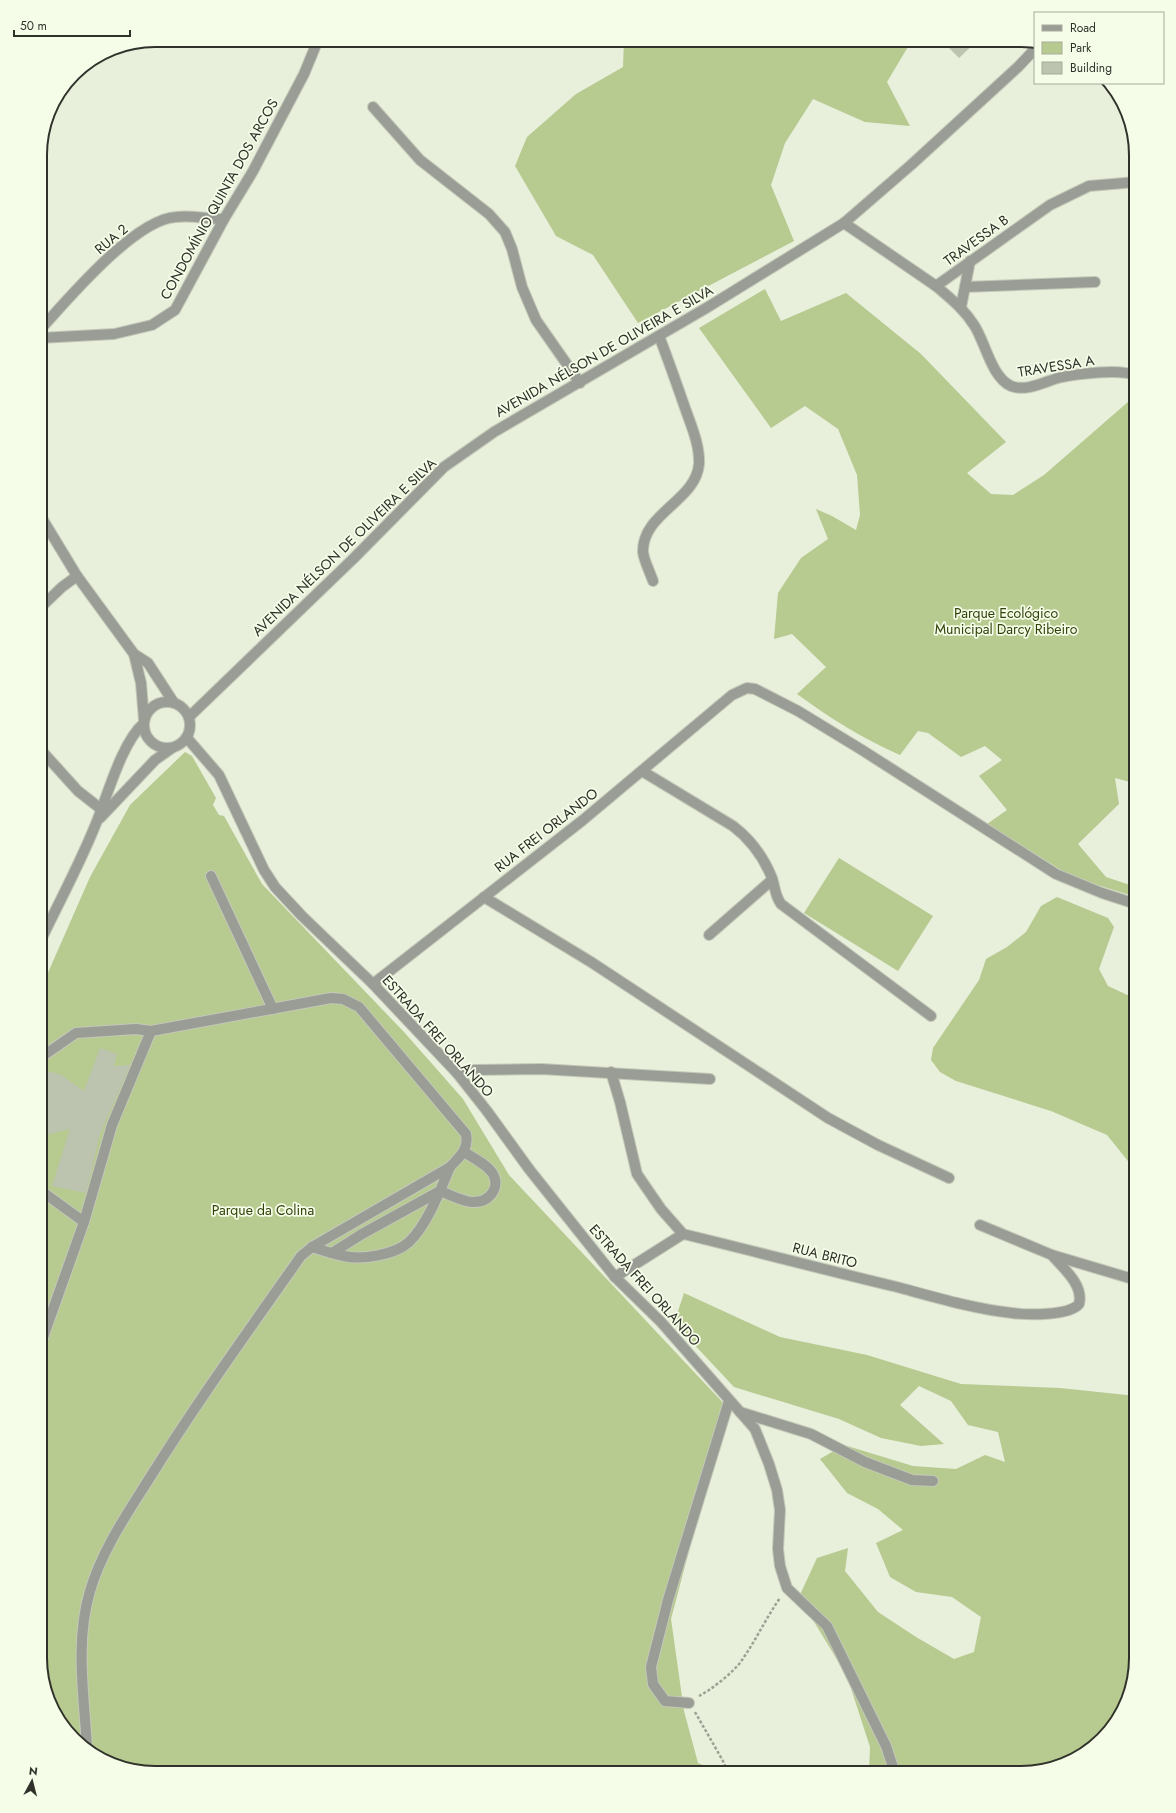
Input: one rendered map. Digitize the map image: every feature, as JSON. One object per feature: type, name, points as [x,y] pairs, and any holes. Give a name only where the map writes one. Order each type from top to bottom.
[{"type":"street","name":"CONDOMÍNIO QUINTA DOS ARCOS","points":[[47,338],[114,334],[152,325],[175,310],[224,219],[254,171],[304,74],[315,47]]},
{"type":"street","name":"AVENIDA NÉLSON DE OLIVEIRA E SILVA","points":[[186,713],[206,700],[347,564],[444,467],[494,432],[580,383],[805,249],[844,223],[911,166],[1018,67],[1034,50]]},
{"type":"street","points":[[373,107],[420,160],[489,214],[505,232],[512,249],[522,287],[536,320],[580,383]]},
{"type":"street","name":"TRAVESSA B","points":[[936,286],[1050,205],[1090,186],[1129,183]]},
{"type":"street","name":"RUA 2","points":[[47,322],[121,245],[157,222],[175,216],[224,219]]},
{"type":"street","points":[[844,223],[936,286]]},
{"type":"street","points":[[961,307],[970,262]]},
{"type":"street","points":[[965,287],[1095,282]]},
{"type":"street","name":"TRAVESSA A","points":[[936,286],[961,307],[975,326],[996,371],[1012,386],[1018,388],[1029,387],[1060,378],[1107,372],[1129,372]]},
{"type":"street","points":[[653,581],[643,554],[644,542],[647,534],[651,526],[683,494],[697,473],[699,464],[696,439],[659,336]]},
{"type":"street","points":[[47,527],[77,576],[134,654],[148,663],[174,703],[186,713],[190,727],[187,738],[181,744],[172,748],[155,760],[97,821]]},
{"type":"street","points":[[47,601],[62,587],[77,576]]},
{"type":"street","points":[[134,654],[141,683],[145,734],[152,743],[162,748],[172,748]]},
{"type":"street","name":"RUA FREI ORLANDO","points":[[373,984],[583,820],[732,695],[747,688],[755,689],[768,695],[862,750],[1056,874],[1102,893],[1129,902]]},
{"type":"street","points":[[47,927],[97,821],[111,781],[129,742],[144,722],[148,712],[155,705],[165,702],[174,703]]},
{"type":"street","name":"ESTRADA FREI ORLANDO","points":[[187,738],[219,775],[264,870],[275,887],[302,916],[373,984],[457,1073],[529,1169],[615,1277],[661,1322],[755,1429],[769,1464],[777,1490],[780,1510],[778,1549],[780,1566],[787,1588]]},
{"type":"street","points":[[47,757],[78,791],[101,809]]},
{"type":"street","points":[[642,771],[733,826],[746,836],[768,870],[776,897],[790,912],[931,1016]]},
{"type":"street","points":[[211,876],[273,1008]]},
{"type":"street","points":[[708,935],[772,880]]},
{"type":"street","points":[[484,897],[591,962],[828,1118],[878,1145],[949,1178]]},
{"type":"street","points":[[47,1053],[76,1033],[136,1029],[151,1031],[331,998],[343,999],[359,1007],[466,1134],[468,1143],[464,1152],[450,1167],[312,1247],[301,1256],[189,1415],[111,1541],[90,1591],[84,1621],[82,1656],[88,1743]]},
{"type":"street","points":[[47,1326],[84,1222],[112,1125],[151,1031]]},
{"type":"street","points":[[457,1073],[472,1070],[533,1069],[611,1072],[710,1079]]},
{"type":"street","points":[[611,1072],[620,1102],[637,1174],[661,1209],[683,1234],[615,1277]]},
{"type":"street","points":[[440,1191],[461,1200],[474,1202],[486,1200],[493,1193],[496,1185],[492,1174],[480,1162],[464,1152]]},
{"type":"street","points":[[312,1247],[345,1257],[366,1258],[386,1254],[408,1244],[418,1231],[440,1191],[450,1167]]},
{"type":"street","points":[[332,1253],[362,1234],[440,1191]]},
{"type":"street","points":[[47,1195],[84,1222]]},
{"type":"street","points":[[980,1225],[1052,1255],[1129,1278]]},
{"type":"street","name":"RUA BRITO","points":[[683,1234],[948,1300],[1012,1313],[1039,1314],[1071,1310],[1079,1304],[1080,1299],[1075,1282],[1052,1255]]},
{"type":"street","points":[[689,1703],[666,1700],[653,1684],[651,1667],[668,1600],[729,1401]]},
{"type":"street","points":[[740,1412],[811,1434],[865,1462],[912,1480],[933,1481]]},
{"type":"street","points":[[787,1588],[827,1626],[886,1746],[893,1766]]},
{"type":"path","points":[[725,1766],[689,1703],[709,1691],[742,1661],[766,1617],[787,1588]]},
{"type":"green space","points":[[624,47],[908,47],[887,82],[910,126],[865,122],[813,99],[785,143],[771,185],[794,241],[638,323],[593,255],[556,236],[515,166],[527,137],[576,94],[623,67]]},
{"type":"green space","name":"Parque Ecológico Municipal Darcy Ribeiro","points":[[765,289],[781,321],[846,293],[921,354],[1006,442],[967,473],[991,494],[1013,495],[1044,475],[1129,401],[1129,782],[1115,778],[1119,804],[1078,844],[1106,877],[1129,885],[1129,895],[1072,877],[987,824],[1007,810],[979,776],[1002,760],[985,746],[961,757],[928,733],[918,731],[900,755],[847,728],[797,694],[826,667],[792,634],[774,639],[778,593],[801,558],[828,539],[816,509],[832,516],[856,530],[860,515],[857,475],[838,429],[805,406],[771,428],[699,328]]},
{"type":"green space","name":"Parque da Colina","points":[[185,752],[192,756],[216,798],[213,805],[219,815],[224,816],[262,884],[404,1032],[463,1099],[509,1175],[727,1407],[671,1619],[684,1711],[698,1763],[706,1766],[148,1766],[120,1760],[101,1752],[89,1744],[69,1724],[61,1712],[51,1686],[47,1658],[47,975],[90,877],[130,805]]},
{"type":"green space","points":[[839,858],[933,916],[898,971],[804,913]]},
{"type":"green space","points":[[1057,897],[1108,918],[1114,927],[1099,969],[1108,986],[1129,996],[1129,1162],[1107,1135],[1051,1111],[956,1081],[940,1072],[931,1060],[933,1048],[979,980],[986,959],[1007,947],[1026,932],[1041,906]]},
{"type":"green space","points":[[684,1293],[780,1337],[867,1355],[961,1384],[1060,1388],[1129,1395],[1129,1658],[1128,1672],[1121,1699],[1107,1724],[1087,1744],[1075,1752],[1062,1758],[1035,1765],[869,1766],[870,1747],[847,1676],[799,1597],[817,1558],[848,1548],[845,1571],[878,1612],[916,1637],[954,1659],[974,1652],[981,1617],[952,1597],[916,1592],[890,1577],[876,1543],[903,1530],[878,1509],[847,1493],[820,1459],[844,1445],[913,1466],[956,1469],[985,1455],[1005,1462],[998,1432],[968,1425],[951,1401],[919,1386],[900,1405],[944,1444],[921,1446],[881,1438],[839,1419],[734,1387],[674,1323]]},
{"type":"building","points":[[948,47],[971,47],[959,58]]},
{"type":"building","points":[[100,1048],[117,1054],[114,1066],[130,1065],[100,1134],[86,1193],[52,1186],[70,1129],[47,1134],[47,1072],[52,1072],[61,1075],[84,1091]]}]
